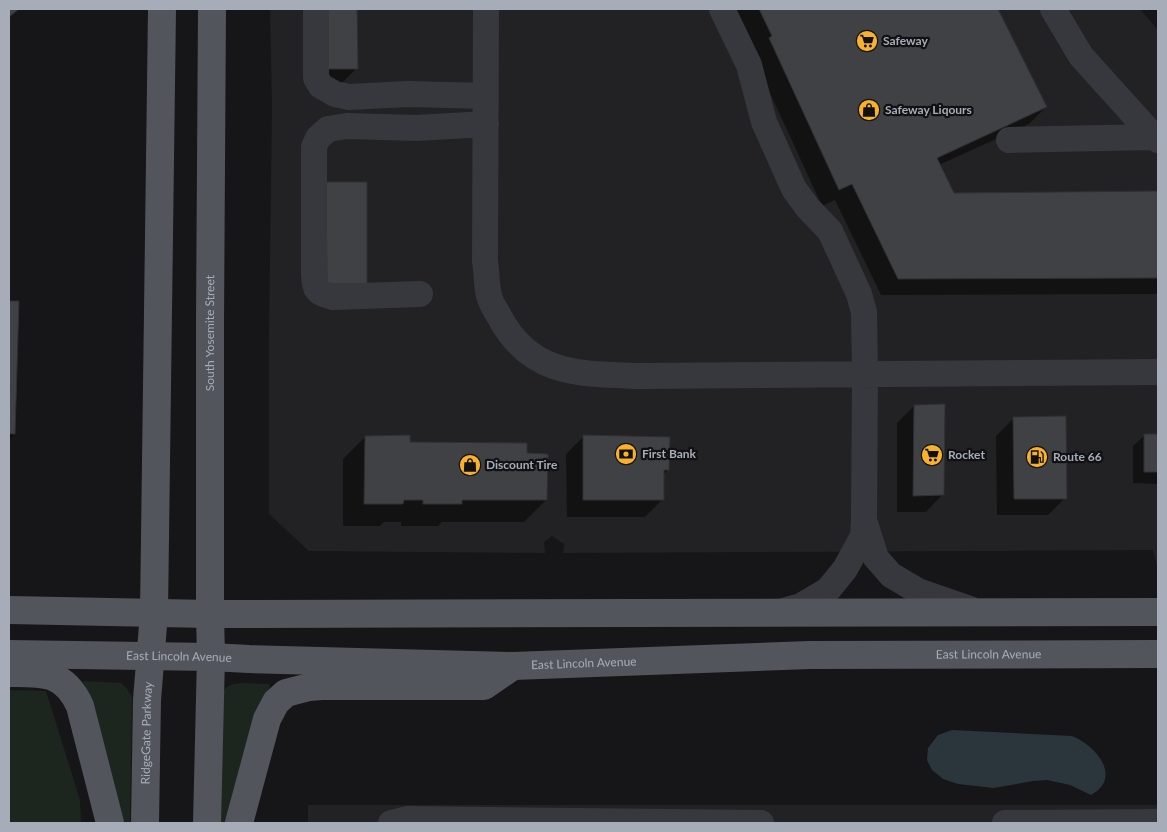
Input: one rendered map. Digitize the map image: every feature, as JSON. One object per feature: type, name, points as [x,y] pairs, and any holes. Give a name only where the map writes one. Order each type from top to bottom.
[{"type":"main road","points":[[154,613],[162,9]]},
{"type":"main road","name":"South Yosemite Street","points":[[211,657],[210,312],[212,9]]},
{"type":"main road","points":[[9,610],[210,614],[1158,612]]},
{"type":"main road","name":"RidgeGate Parkway","points":[[145,823],[147,700],[154,613]]},
{"type":"main road","name":"East Lincoln Avenue","points":[[9,654],[211,657],[249,660],[513,666],[810,655],[1158,654]]},
{"type":"main road","points":[[207,823],[211,657]]},
{"type":"main road","points":[[239,823],[267,719],[276,702],[286,693],[322,686],[484,686],[513,666]]},
{"type":"main road","points":[[9,673],[34,673],[57,678],[77,698],[110,823]]},
{"type":"street","points":[[316,9],[316,78],[321,86],[334,94],[349,97],[408,94],[486,96]]},
{"type":"street","points":[[486,9],[485,261],[490,298],[506,330],[516,342],[534,357],[564,370],[590,374],[642,376],[1158,372]]},
{"type":"street","points":[[722,9],[749,65],[764,122],[794,189],[808,208],[830,231],[859,294],[864,312],[863,536],[845,569],[828,590],[801,606],[779,612]]},
{"type":"street","points":[[1053,9],[1081,56],[1156,138]]},
{"type":"street","points":[[420,294],[333,297],[322,294],[315,287],[314,147],[318,138],[328,129],[347,126],[416,128],[486,124]]},
{"type":"street","points":[[1009,140],[1156,138]]},
{"type":"street","points":[[864,520],[876,558],[891,575],[918,592],[978,612]]},
{"type":"street","points":[[391,823],[407,819],[417,819],[761,823]]},
{"type":"street","points":[[1005,823],[1158,822]]},
{"type":"shaded area","points":[[270,9],[1140,9],[1158,30],[1158,570],[1153,550],[563,553],[564,544],[552,536],[544,542],[545,553],[309,551],[269,514],[272,106]]},
{"type":"shaded area","points":[[83,681],[121,683],[132,697],[130,823],[119,823]]},
{"type":"shaded area","points":[[242,683],[269,684],[270,690],[231,823],[219,823],[220,695],[229,686]]},
{"type":"shaded area","points":[[9,690],[46,691],[80,800],[81,823],[9,823]]},
{"type":"shaded area","points":[[952,730],[1072,736],[1081,740],[1097,754],[1105,771],[1105,780],[1100,788],[1091,795],[1070,785],[1047,780],[994,788],[958,784],[943,779],[932,770],[927,760],[928,748],[938,735]]},
{"type":"shaded area","points":[[308,805],[1158,805],[1158,823],[308,823]]},
{"type":"building","points":[[9,9],[19,9],[9,17]]},
{"type":"building","points":[[326,9],[357,9],[358,69],[327,69]]},
{"type":"building","points":[[759,9],[998,9],[1047,107],[937,158],[954,193],[1158,191],[1158,278],[898,279],[852,184],[839,190],[769,38],[772,36]]},
{"type":"building","points":[[326,182],[367,182],[367,284],[327,284]]},
{"type":"building","points":[[9,301],[19,301],[15,434],[9,434]]},
{"type":"building","points":[[945,404],[944,495],[913,496],[914,405]]},
{"type":"building","points":[[1066,416],[1067,499],[1014,499],[1013,417]]},
{"type":"building","points":[[1144,434],[1158,434],[1158,472],[1144,472]]},
{"type":"building","points":[[410,435],[410,442],[527,443],[527,453],[548,454],[547,500],[462,500],[462,504],[423,504],[423,500],[404,500],[403,504],[364,504],[365,436]]},
{"type":"building","name":"First Bank","points":[[583,435],[670,437],[669,470],[664,470],[664,500],[583,500]]},
{"type":"place","name":"Safeway","points":[[867,41]]},
{"type":"place","name":"Safeway Liqours","points":[[869,110]]},
{"type":"place","name":"First Bank","points":[[626,454]]},
{"type":"place","name":"Rocket","points":[[932,455]]},
{"type":"place","name":"Route 66","points":[[1037,457]]},
{"type":"place","name":"Discount Tire","points":[[470,465]]}]
